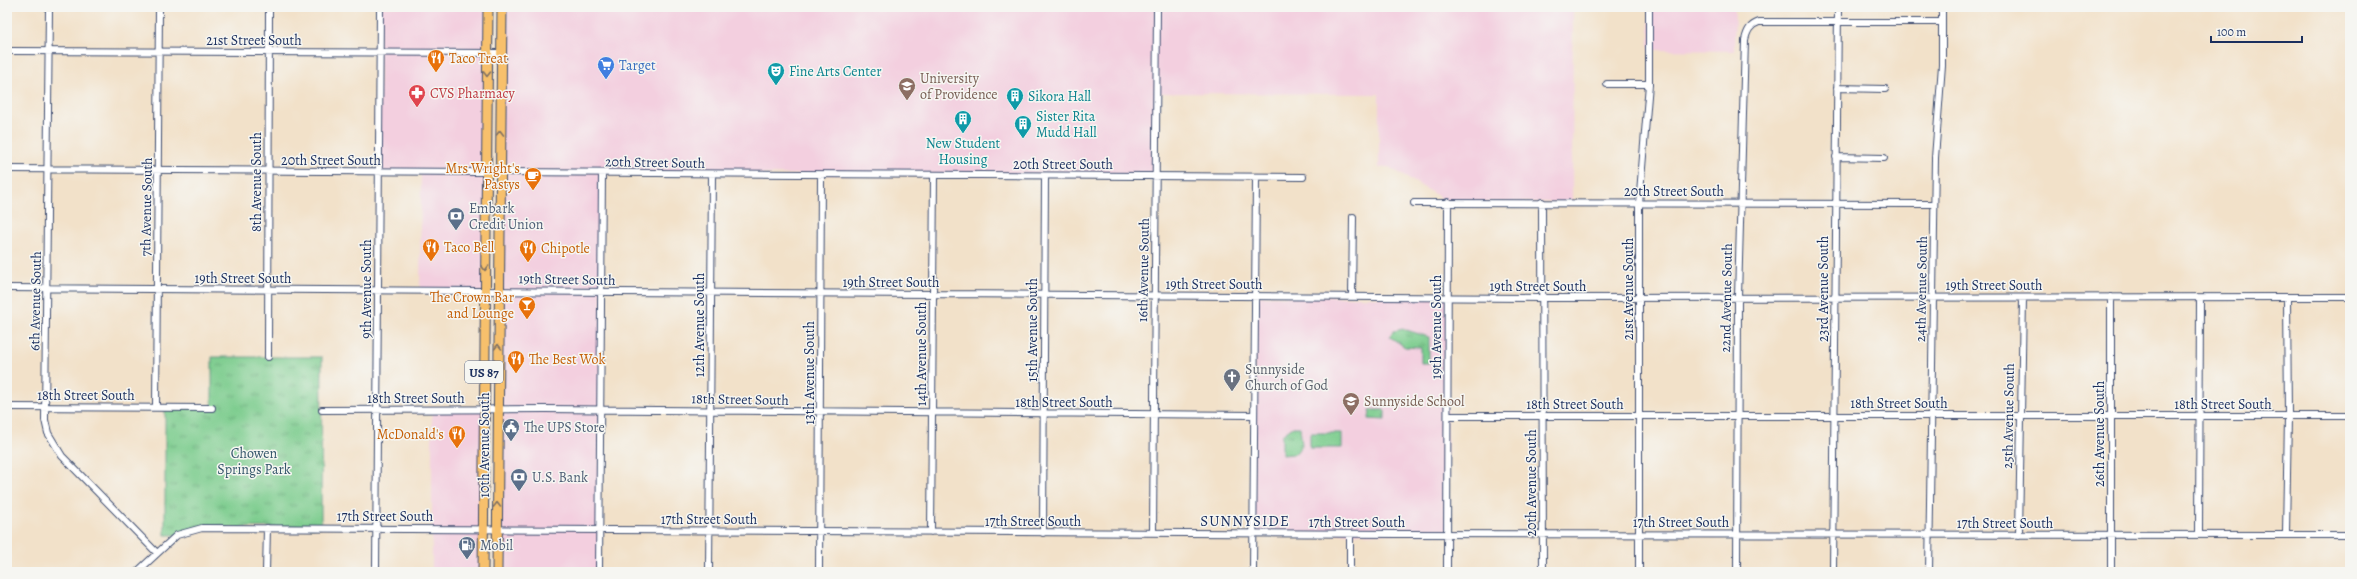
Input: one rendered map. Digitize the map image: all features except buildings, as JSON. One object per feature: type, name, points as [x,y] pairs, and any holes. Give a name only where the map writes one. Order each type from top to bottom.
[{"type":"highway","name":"10th Avenue South","points":[[482,572],[488,7]]},
{"type":"highway","name":"10th Avenue South","points":[[497,572],[502,7]]},
{"type":"street","name":"6th Avenue South","points":[[49,7],[45,407],[48,433],[62,456],[156,553]]},
{"type":"street","name":"7th Avenue South","points":[[156,407],[159,7]]},
{"type":"street","name":"8th Avenue South","points":[[268,357],[269,7]]},
{"type":"street","name":"9th Avenue South","points":[[376,572],[380,7]]},
{"type":"street","name":"16th Avenue South","points":[[1153,533],[1157,7]]},
{"type":"street","name":"21st Avenue South","points":[[1639,572],[1641,298],[1639,204],[1649,84],[1649,7]]},
{"type":"street","name":"23rd Avenue South","points":[[1833,572],[1838,7]]},
{"type":"street","name":"24th Avenue South","points":[[1929,572],[1934,204],[1942,7]]},
{"type":"street","name":"22nd Avenue South","points":[[1737,572],[1738,297],[1745,40],[1751,26],[1759,22],[1837,22]]},
{"type":"street","points":[[1837,22],[1942,22]]},
{"type":"street","name":"21st Street South","points":[[7,50],[269,53],[502,53]]},
{"type":"street","points":[[1607,84],[1649,84]]},
{"type":"street","points":[[1837,88],[1885,89]]},
{"type":"street","points":[[1836,157],[1884,158]]},
{"type":"street","name":"20th Street South","points":[[7,169],[1303,177]]},
{"type":"street","points":[[599,572],[602,173]]},
{"type":"street","name":"12th Avenue South","points":[[709,572],[712,174]]},
{"type":"street","name":"13th Avenue South","points":[[819,572],[822,294],[821,175]]},
{"type":"street","name":"14th Avenue South","points":[[931,532],[934,175]]},
{"type":"street","name":"15th Avenue South","points":[[1043,533],[1045,176]]},
{"type":"street","points":[[1253,572],[1256,177]]},
{"type":"street","name":"19th Avenue South","points":[[1447,572],[1448,202]]},
{"type":"street","name":"20th Street South","points":[[1414,203],[1542,202],[1639,204],[1934,204]]},
{"type":"street","name":"20th Avenue South","points":[[1542,202],[1543,572]]},
{"type":"street","points":[[1352,297],[1353,217]]},
{"type":"street","name":"19th Street South","points":[[7,288],[1448,298],[1835,296],[2023,298],[2350,297]]},
{"type":"street","name":"26th Avenue South","points":[[2111,297],[2111,572]]},
{"type":"street","name":"25th Avenue South","points":[[2019,535],[2023,298]]},
{"type":"street","points":[[2199,535],[2200,298]]},
{"type":"street","points":[[2286,534],[2288,416],[2287,298]]},
{"type":"street","name":"18th Street South","points":[[7,407],[212,408]]},
{"type":"street","name":"18th Street South","points":[[322,410],[600,409],[1254,415]]},
{"type":"street","name":"18th Street South","points":[[1448,416],[2350,416]]},
{"type":"street","name":"17th Street South","points":[[137,572],[177,534],[202,528],[483,528],[709,531],[1253,534],[1930,536],[2350,535]]},
{"type":"street","points":[[266,528],[266,572]]},
{"type":"street","points":[[1350,534],[1350,572]]},
{"type":"shaded area","points":[[380,7],[488,7],[485,292],[420,291],[421,173],[379,172]]},
{"type":"shaded area","points":[[501,7],[1573,7],[1572,202],[1448,202],[1389,167],[1379,168],[1379,94],[1157,93],[1156,177],[602,173],[599,572],[497,572]]},
{"type":"shaded area","points":[[1649,7],[1735,7],[1734,51],[1649,50]]},
{"type":"shaded area","name":"Sunnyside School","points":[[1255,296],[1448,298],[1447,534],[1253,533]]},
{"type":"shaded area","points":[[432,410],[484,410],[483,572],[432,572]]},
{"type":"green space","points":[[1403,329],[1429,337],[1429,363],[1421,363],[1421,348],[1405,347],[1390,337],[1394,331]]},
{"type":"green space","name":"Chowen Springs Park","points":[[212,357],[322,357],[321,527],[202,528],[177,535],[165,535],[165,407],[212,408]]},
{"type":"green space","points":[[1370,410],[1385,410],[1385,420],[1369,419]]},
{"type":"green space","points":[[1293,427],[1300,427],[1302,445],[1295,454],[1282,455],[1282,435]]},
{"type":"green space","points":[[1310,433],[1342,433],[1342,448],[1310,448]]},
{"type":"place","name":"Taco Treat","points":[[436,73]]},
{"type":"place","name":"Target","points":[[606,80]]},
{"type":"place","name":"Fine Arts Center","points":[[776,86]]},
{"type":"place","name":"University of Providence","points":[[907,101]]},
{"type":"place","name":"CVS Pharmacy","points":[[417,108]]},
{"type":"place","name":"Sikora Hall","points":[[1015,111]]},
{"type":"place","name":"New Student Housing","points":[[963,134]]},
{"type":"place","name":"Sister Rita Mudd Hall","points":[[1023,139]]},
{"type":"place","name":"Mrs Wright's Pastys","points":[[533,191]]},
{"type":"place","name":"Embark Credit Union","points":[[456,231]]},
{"type":"place","name":"Taco Bell","points":[[431,262]]},
{"type":"place","name":"Chipotle","points":[[528,263]]},
{"type":"place","name":"The Crown Bar and Lounge","points":[[527,320]]},
{"type":"place","name":"The Best Wok","points":[[516,374]]},
{"type":"place","name":"Sunnyside Church of God","points":[[1232,392]]},
{"type":"place","name":"Sunnyside School","points":[[1351,416]]},
{"type":"place","name":"The UPS Store","points":[[511,442]]},
{"type":"place","name":"McDonald's","points":[[457,449]]},
{"type":"place","name":"U.S. Bank","points":[[519,492]]},
{"type":"place","name":"Mobil","points":[[467,560]]},
{"type":"district","name":"SUNNYSIDE","points":[[1245,521]]}]
